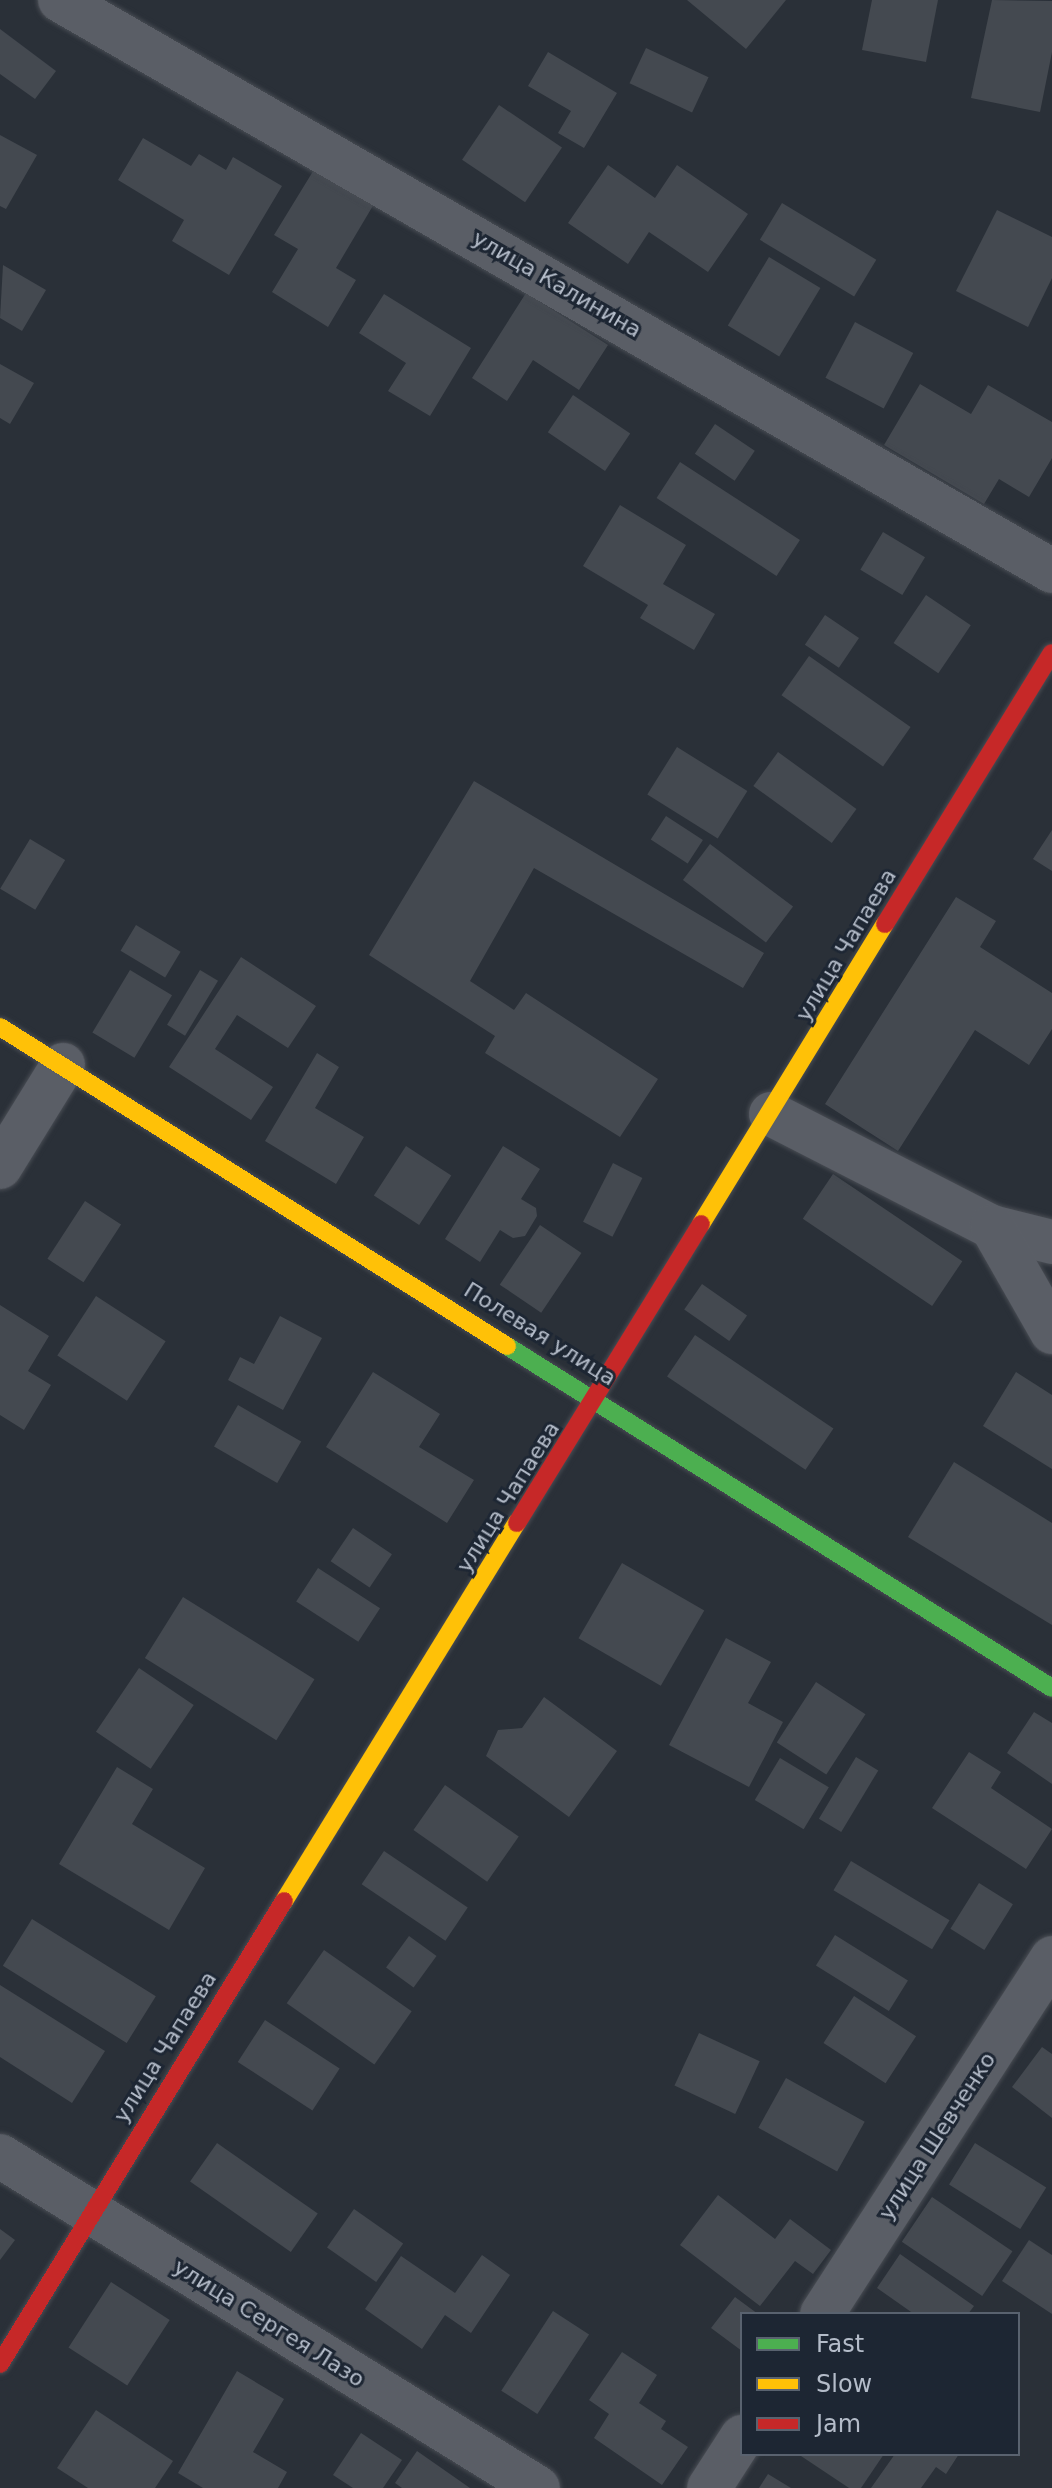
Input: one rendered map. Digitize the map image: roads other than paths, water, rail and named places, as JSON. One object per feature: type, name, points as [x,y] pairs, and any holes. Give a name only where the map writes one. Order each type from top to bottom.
[{"type":"street","name":"улица Калинина","points":[[60,0],[1052,571]]},
{"type":"street","name":"улица Чапаева","points":[[0,2364],[90,2212],[598,1398],[1052,653]]},
{"type":"street","name":"Полевая улица","points":[[0,1027],[598,1398],[1052,1688]]},
{"type":"street","points":[[0,1167],[63,1065]]},
{"type":"street","points":[[771,1114],[992,1227],[1052,1242]]},
{"type":"street","points":[[992,1227],[1052,1332]]},
{"type":"street","name":"улица Шевченко","points":[[823,2312],[1052,1958]]},
{"type":"street","name":"улица Сергея Лазо","points":[[0,2156],[538,2488]]},
{"type":"street","points":[[709,2488],[740,2440]]}]
